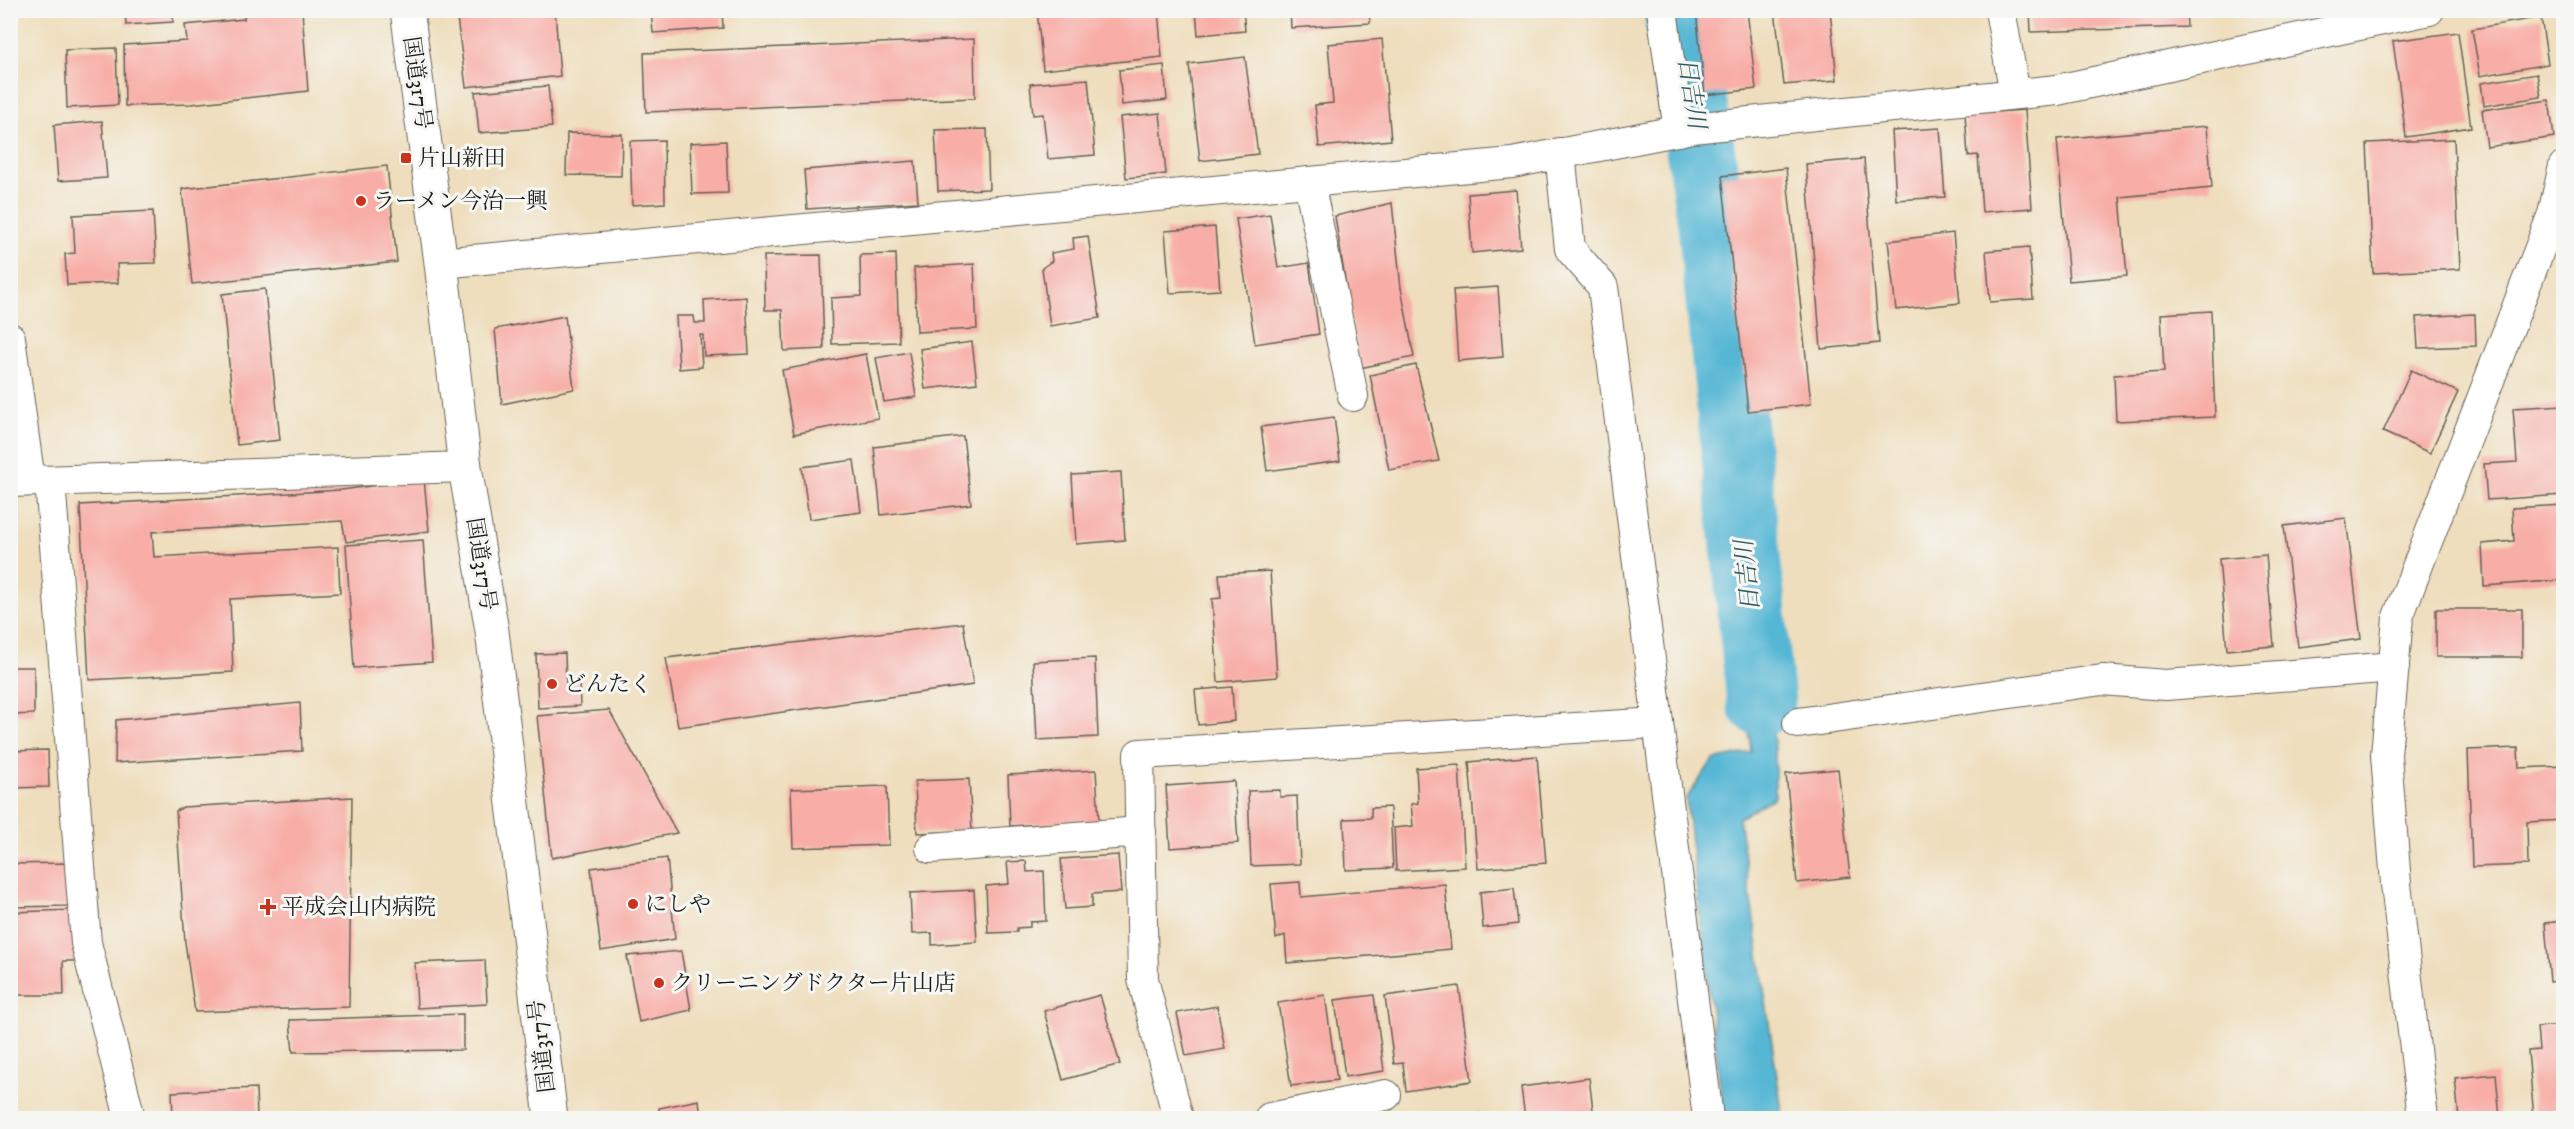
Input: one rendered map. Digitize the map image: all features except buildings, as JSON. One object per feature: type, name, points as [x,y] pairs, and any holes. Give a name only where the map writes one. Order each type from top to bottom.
[{"type":"highway","name":"国道317号","points":[[407,10],[441,263],[465,467],[492,631],[551,1119]]},
{"type":"street","points":[[1662,10],[1696,128]]},
{"type":"street","points":[[2000,10],[2015,94]]},
{"type":"street","points":[[441,263],[1512,163],[1696,128],[2057,90],[2429,10]]},
{"type":"street","points":[[1560,153],[1570,249],[1603,287],[1708,1119]]},
{"type":"street","points":[[2423,1119],[2396,884],[2387,767],[2398,617],[2553,214],[2564,166]]},
{"type":"street","points":[[1309,182],[1353,396]]},
{"type":"street","points":[[10,338],[30,481],[86,943],[130,1119]]},
{"type":"street","points":[[30,481],[465,467]]},
{"type":"street","points":[[1798,723],[2102,680],[2166,685],[2394,667]]},
{"type":"street","points":[[1178,1119],[1143,979],[1139,754],[1658,723]]},
{"type":"street","points":[[931,849],[1141,832]]},
{"type":"street","points":[[1270,1119],[1386,1095]]},
{"type":"water","points":[[1673,11],[1686,11],[1693,56],[1752,609],[1775,748],[1775,797],[1739,818],[1783,1118],[1724,1118],[1686,799],[1713,760],[1751,752],[1691,180],[1686,89]]},
{"type":"waterway","name":"日吉川","points":[[1678,10],[1712,224],[1761,702]]},
{"type":"place","name":"片山新田","points":[[406,158]]},
{"type":"place","name":"ラーメン今治一興","points":[[361,201]]},
{"type":"place","name":"どんたく","points":[[552,684]]},
{"type":"place","name":"にしや","points":[[633,904]]},
{"type":"place","name":"平成会山内病院","points":[[268,907]]},
{"type":"place","name":"クリーニングドクター片山店","points":[[659,983]]}]
